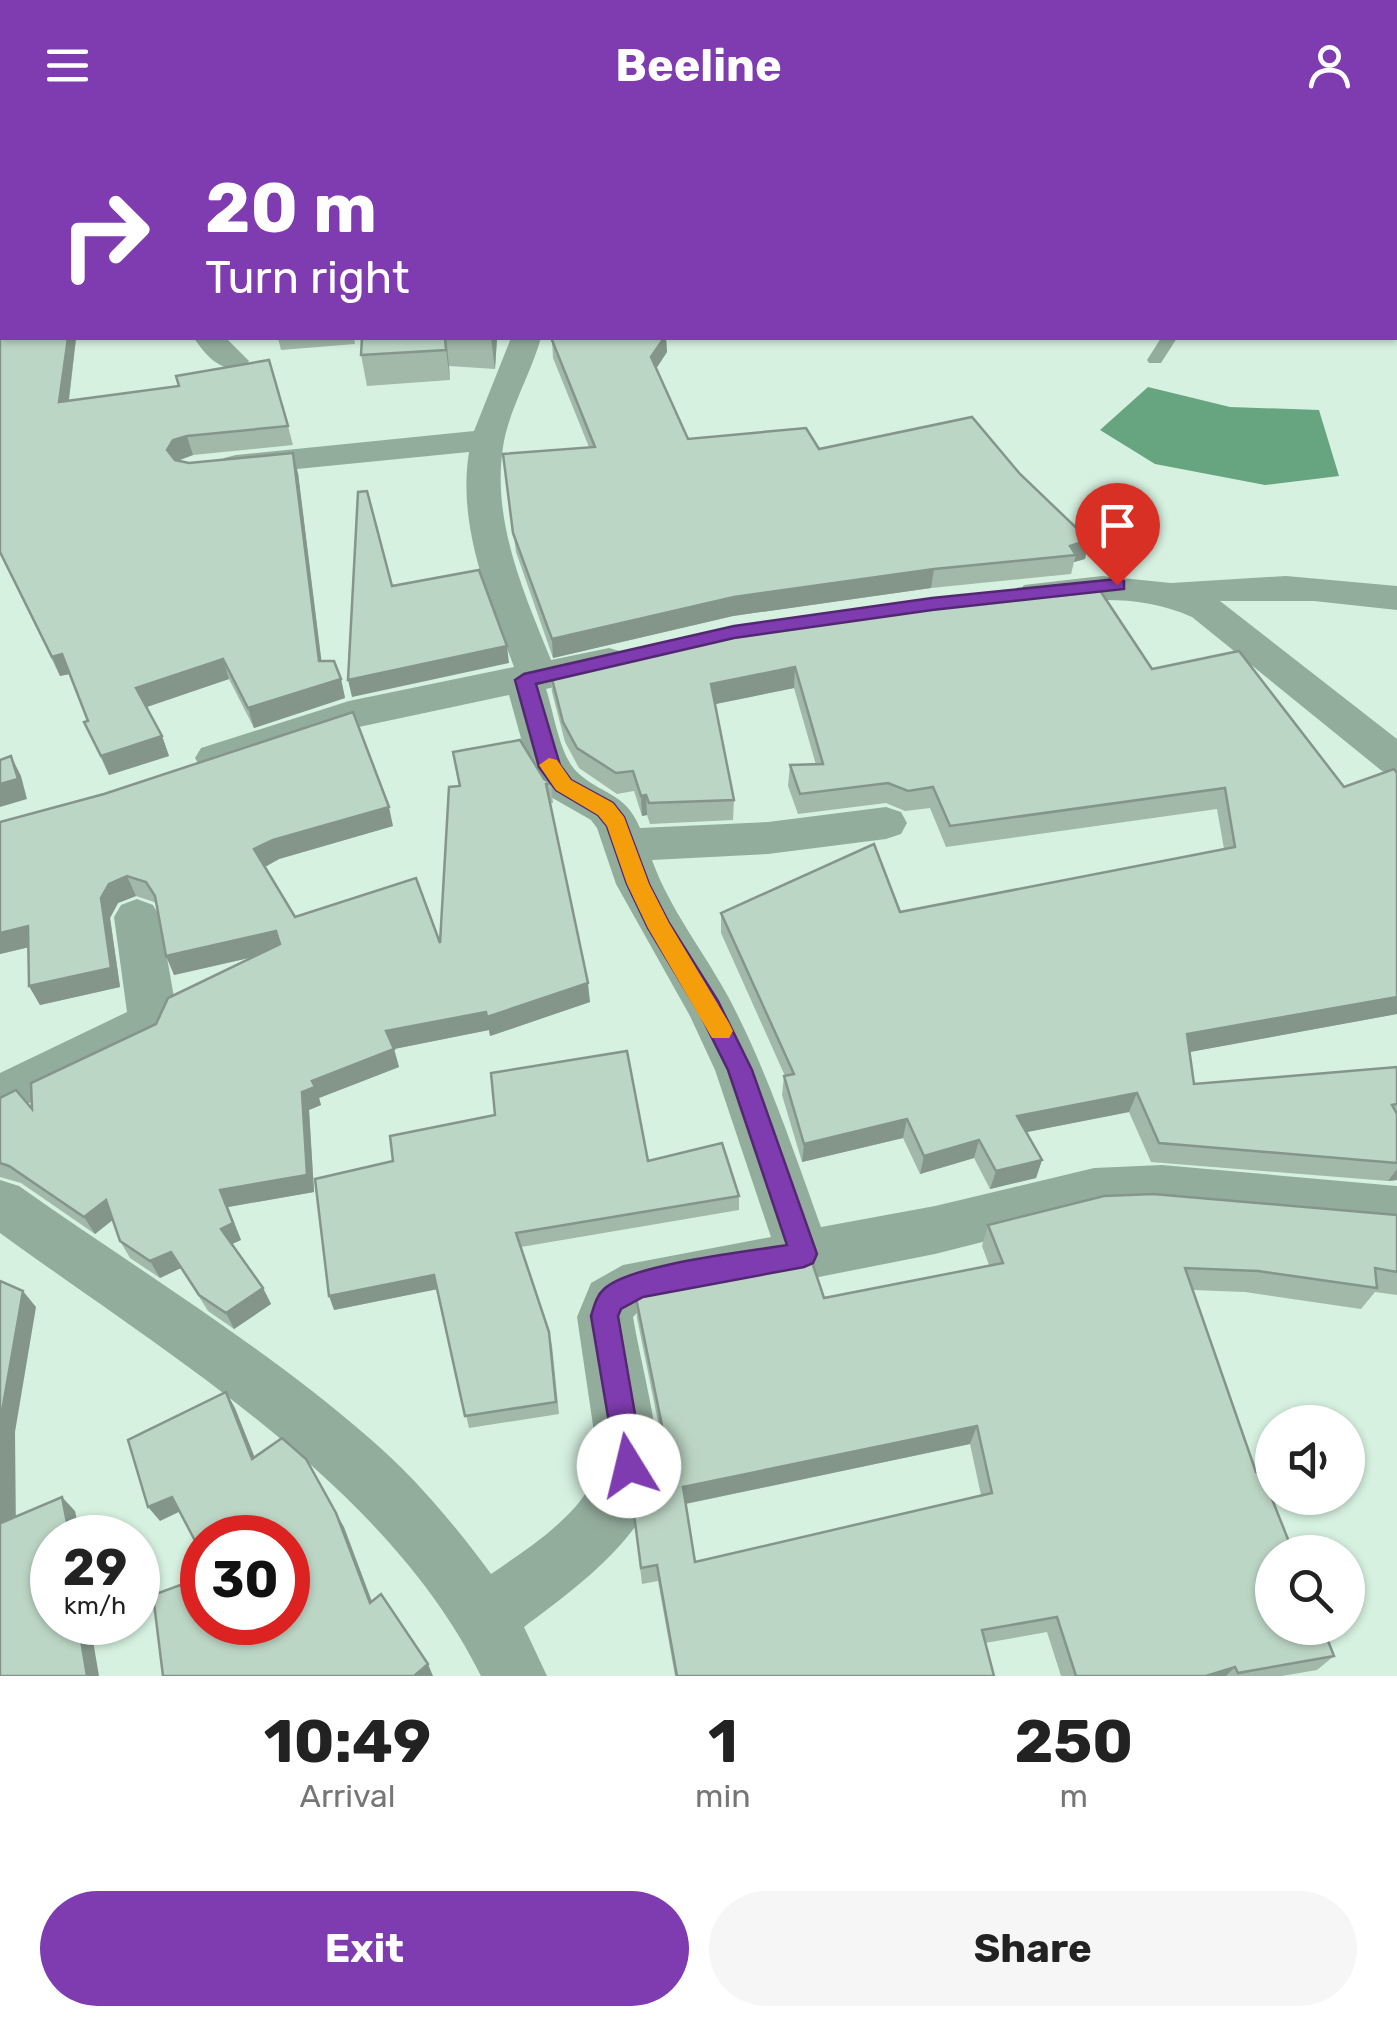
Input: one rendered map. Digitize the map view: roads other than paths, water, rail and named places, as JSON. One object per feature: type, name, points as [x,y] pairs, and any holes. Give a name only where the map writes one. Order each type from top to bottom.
[{"type":"street","points":[[212,340],[234,361]]},
{"type":"street","points":[[525,340],[488,440],[483,501],[556,778],[606,809],[617,823],[660,928],[710,1008],[740,1070],[804,1254]]},
{"type":"street","points":[[194,469],[488,440]]},
{"type":"street","points":[[1006,596],[1117,585],[1175,594],[1206,608],[1397,761]]},
{"type":"street","points":[[1175,594],[1230,586],[1298,587],[1397,598]]},
{"type":"street","points":[[185,769],[349,715],[652,650]]},
{"type":"street","points":[[624,845],[768,838],[886,823]]},
{"type":"street","points":[[0,1096],[146,1025],[152,1009],[137,918]]},
{"type":"street","points":[[485,1617],[590,1534],[626,1484],[629,1466],[604,1316],[610,1301],[624,1290],[935,1230],[1094,1191],[1162,1188],[1397,1210]]},
{"type":"street","points":[[0,1203],[275,1399],[349,1459],[429,1541],[485,1617],[515,1676]]},
{"type":"lane","points":[[1155,360],[1168,340]]}]
